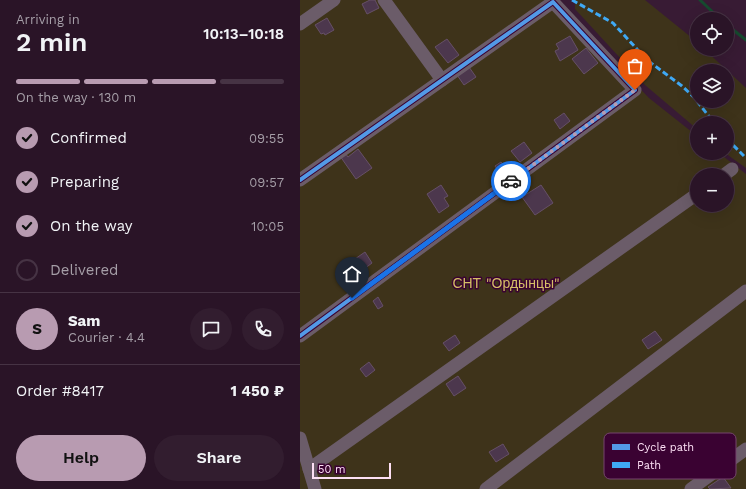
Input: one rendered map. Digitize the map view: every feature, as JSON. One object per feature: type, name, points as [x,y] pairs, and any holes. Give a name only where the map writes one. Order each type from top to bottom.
[{"type":"street","points":[[300,24],[334,0]]},
{"type":"street","points":[[384,0],[442,80]]},
{"type":"street","points":[[300,180],[552,2],[635,90],[300,336]]},
{"type":"street","points":[[309,469],[690,199]]},
{"type":"street","points":[[486,489],[746,291]]},
{"type":"street","points":[[300,438],[315,489]]},
{"type":"street","points":[[736,456],[746,449]]},
{"type":"street","points":[[691,489],[705,479]]},
{"type":"green space","name":"СНТ \"Ордынцы\"","points":[[300,0],[555,0],[649,98],[690,130],[690,160],[728,160],[746,174],[746,489],[300,489]]},
{"type":"green space","points":[[575,0],[645,0],[690,36],[690,56],[712,56],[720,64],[690,64],[690,108],[734,108],[734,77],[746,88],[746,168],[734,159],[734,116],[690,116],[690,123],[645,85],[575,9]]},
{"type":"building","points":[[370,0],[375,0],[379,8],[367,14],[362,4]]},
{"type":"building","points":[[327,18],[334,30],[325,35],[324,33],[321,34],[315,25]]},
{"type":"building","points":[[570,36],[578,50],[560,61],[555,51],[559,49],[556,44]]},
{"type":"building","points":[[447,39],[459,55],[448,63],[435,47]]},
{"type":"building","points":[[586,48],[598,63],[584,74],[572,59]]},
{"type":"building","points":[[469,67],[476,77],[464,85],[457,75]]},
{"type":"building","points":[[564,113],[570,121],[560,129],[554,120]]},
{"type":"building","points":[[524,142],[532,153],[520,162],[511,151]]},
{"type":"building","points":[[358,149],[372,168],[356,179],[340,156],[345,153],[348,157]]},
{"type":"building","points":[[501,162],[507,169],[500,174],[495,166]]},
{"type":"building","points":[[441,185],[448,196],[444,198],[449,206],[439,213],[427,194]]},
{"type":"building","points":[[541,185],[553,203],[535,215],[522,197]]},
{"type":"building","points":[[365,252],[372,263],[360,272],[352,261]]},
{"type":"building","points":[[378,297],[383,306],[378,309],[373,301]]},
{"type":"building","points":[[655,331],[662,340],[648,349],[642,340]]},
{"type":"building","points":[[455,335],[460,343],[449,351],[443,343]]},
{"type":"building","points":[[369,362],[375,370],[366,377],[360,369]]},
{"type":"building","points":[[458,376],[466,388],[454,396],[446,384]]},
{"type":"building","points":[[503,444],[509,454],[496,462],[489,452]]},
{"type":"building","points":[[720,479],[724,479],[731,488],[710,489],[708,487]]},
{"type":"waterway","points":[[700,0],[713,12]]},
{"type":"waterway","points":[[734,31],[746,40]]},
{"type":"marked path","points":[[572,0],[613,23],[647,60],[690,93]]},
{"type":"marked path","points":[[702,108],[709,116]]},
{"type":"marked path","points":[[734,146],[746,158]]},
{"type":"cycle path","points":[[300,180],[553,2],[635,90],[300,336]]},
{"type":"way so far","points":[[511,181],[635,90]]},
{"type":"route","points":[[352,298],[511,181]]}]
